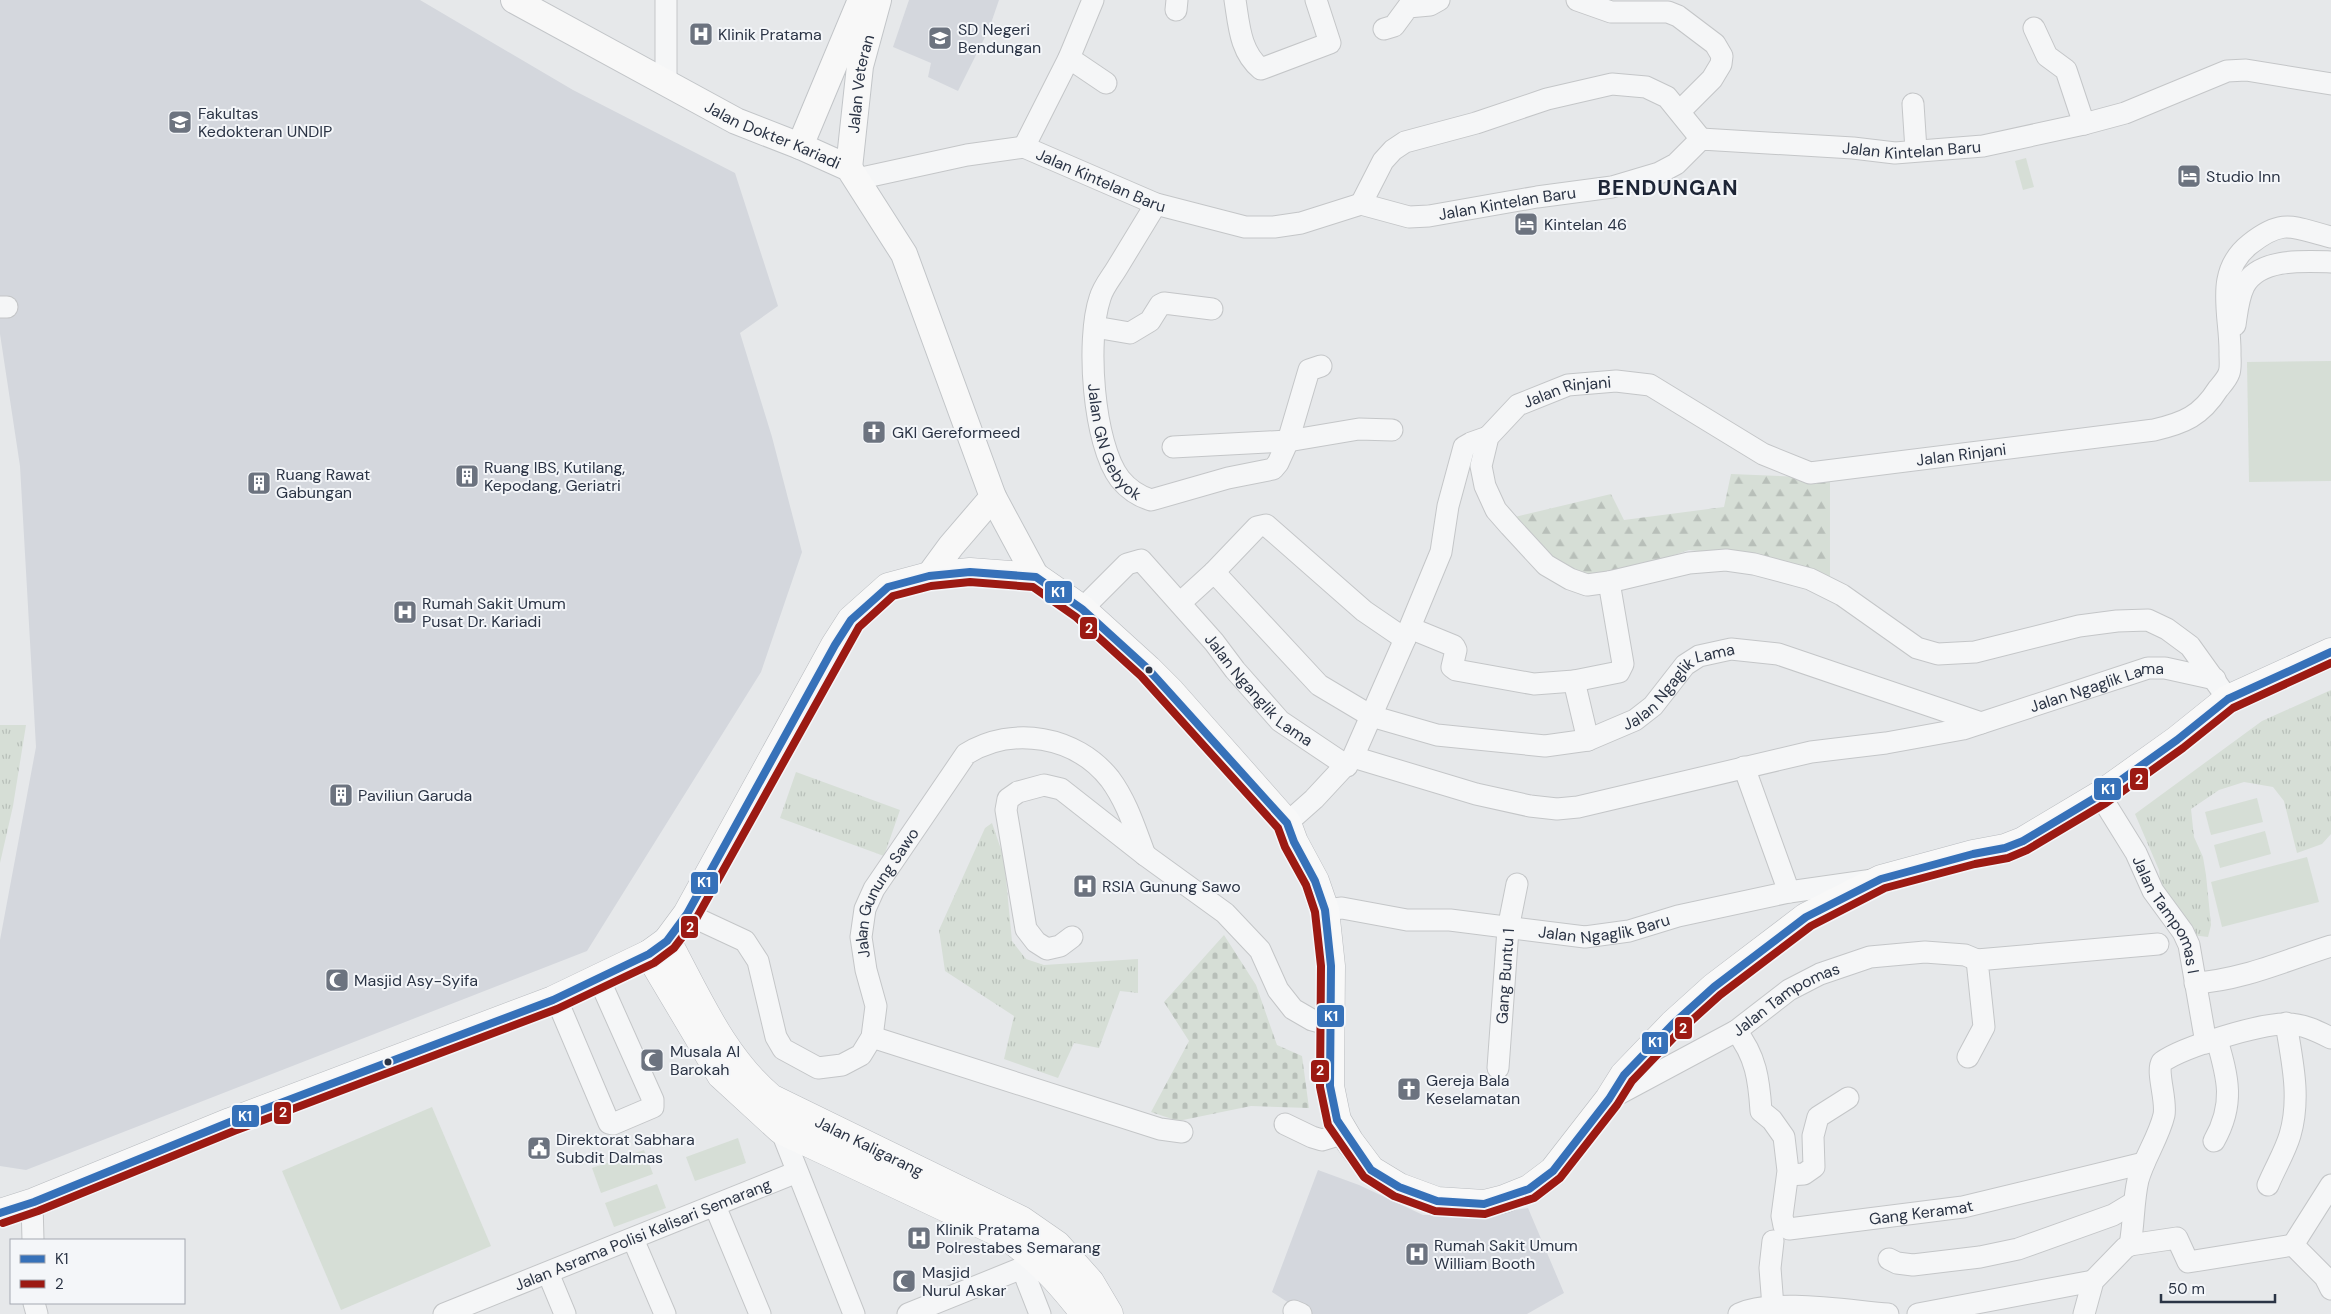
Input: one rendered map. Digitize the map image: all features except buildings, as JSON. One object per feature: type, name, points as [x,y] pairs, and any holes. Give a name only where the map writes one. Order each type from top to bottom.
[{"type":"highway","points":[[10,1207],[556,998],[599,979],[658,947],[687,914],[835,645],[851,620],[888,587],[930,576],[970,572],[1036,577],[1082,609],[1170,692],[1287,823],[1294,842],[1315,881],[1325,910],[1331,966],[1332,1102],[1338,1120],[1371,1170],[1399,1187],[1437,1201],[1484,1204],[1530,1189],[1553,1171],[1609,1099],[1624,1075],[1673,1024],[1714,987],[1806,917],[1881,879],[2014,844],[2100,795],[2177,740],[2221,689],[2331,652]]},
{"type":"highway","name":"Jalan Kaligarang","points":[[658,947],[720,1075],[781,1130],[925,1187],[1021,1220],[1057,1244],[1090,1282],[1109,1314]]},
{"type":"highway","name":"Jalan Kaligarang","points":[[658,947],[730,1056],[753,1083],[771,1098],[1006,1236],[1028,1262],[1065,1288],[1085,1314]]},
{"type":"main road","name":"Jalan Dokter Kariadi","points":[[514,0],[736,121],[800,146],[853,174],[910,268],[993,497],[1036,577]]},
{"type":"main road","name":"Jalan Veteran","points":[[800,146],[861,0]]},
{"type":"main road","name":"Jalan Veteran","points":[[853,174],[860,66],[878,0]]},
{"type":"main road","points":[[930,576],[951,546],[993,497]]},
{"type":"street","points":[[666,0],[666,84]]},
{"type":"street","points":[[1024,147],[1069,58],[1093,0]]},
{"type":"street","points":[[1235,0],[1243,46],[1252,61],[1261,68],[1330,43],[1316,0]]},
{"type":"street","points":[[1384,29],[1394,26],[1408,7],[1430,5],[1439,0]]},
{"type":"street","points":[[1577,0],[1611,12],[1668,12],[1715,44],[1722,56],[1721,64],[1712,79],[1680,111]]},
{"type":"street","points":[[2034,28],[2047,56],[2066,70],[2084,124]]},
{"type":"street","points":[[1069,58],[1106,83]]},
{"type":"street","name":"Jalan Kintelan Baru","points":[[853,174],[1024,147],[1156,204],[1244,227],[1274,228],[1301,223],[1361,204],[1409,217],[1429,216],[1612,186],[1659,173],[1676,164],[1701,139],[1853,148],[1895,153],[1983,146],[2125,113],[2227,71],[2246,70],[2331,84]]},
{"type":"street","points":[[1361,204],[1383,161],[1393,150],[1405,142],[1476,123],[1547,99],[1612,84],[1646,87],[1667,97],[1701,139]]},
{"type":"street","points":[[1913,104],[1916,150]]},
{"type":"street","name":"Jalan GN Gebyok","points":[[1156,204],[1107,282],[1099,299],[1095,327],[1093,365],[1096,404],[1102,433],[1119,477],[1130,490],[1140,497],[1151,500],[1228,478],[1273,469],[1278,463],[1288,441],[1309,370],[1321,366]]},
{"type":"street","name":"Jalan Rinjani","points":[[2221,689],[2190,646],[2167,629],[2148,620],[2117,621],[2079,626],[1976,652],[1938,654],[1917,648],[1842,595],[1810,579],[1754,564],[1726,560],[1689,563],[1609,582],[1586,584],[1570,579],[1546,565],[1496,510],[1485,486],[1481,466],[1488,437],[1518,405],[1539,394],[1568,384],[1616,381],[1650,385],[1763,454],[1810,473],[2154,430],[2182,423],[2207,406],[2229,372],[2230,349],[2226,294],[2230,267],[2244,248],[2264,233],[2289,225],[2328,236]]},
{"type":"street","points":[[2230,349],[2244,286],[2257,272],[2276,264],[2330,262],[2328,236]]},
{"type":"street","points":[[1095,327],[1130,334],[1150,321],[1160,305],[1164,303],[1212,309]]},
{"type":"street","points":[[1172,447],[1288,441],[1340,431],[1392,430]]},
{"type":"street","points":[[1287,823],[1350,762],[1408,633],[1441,552],[1448,506],[1464,447],[1488,437]]},
{"type":"street","points":[[1180,603],[1214,572],[1257,528],[1266,525],[1364,611],[1408,633],[1454,646],[1456,650],[1452,666],[1456,670],[1534,684],[1574,680],[1618,672],[1622,669],[1623,664],[1609,582]]},
{"type":"street","name":"Jalan Nganglik Lama","points":[[1082,609],[1127,564],[1141,560],[1280,721],[1350,762]]},
{"type":"street","name":"Jalan Ngaglik Lama","points":[[1214,572],[1319,685],[1371,716],[1438,735],[1546,746],[1588,740],[1635,720],[1647,711],[1666,692],[1685,665],[1699,656],[1731,649],[1778,654],[1981,723]]},
{"type":"street","name":"Jalan Ngaglik Lama","points":[[1350,762],[1476,794],[1557,809],[1578,807],[1811,752],[1896,742],[1981,723],[2148,668],[2165,668],[2221,689]]},
{"type":"street","points":[[1574,680],[1588,740]]},
{"type":"street","name":"Jalan Gunung Sawo","points":[[872,1037],[876,1006],[866,970],[861,937],[865,909],[874,889],[966,754],[976,748],[1003,740],[1029,736],[1053,741],[1076,750],[1094,762],[1110,780],[1128,809],[1145,855]]},
{"type":"street","points":[[1744,767],[1789,892]]},
{"type":"street","points":[[1072,938],[1060,946],[1047,949],[1036,942],[1026,929],[1006,810],[1008,799],[1018,792],[1044,785],[1061,789],[1145,855],[1225,913],[1260,950],[1278,990],[1293,1009],[1312,1020],[1330,1025]]},
{"type":"street","name":"Jalan Tampomas I","points":[[2100,795],[2136,853],[2153,891],[2183,932],[2189,945],[2195,983],[2212,1041],[2227,1073],[2229,1094],[2221,1130],[2214,1141]]},
{"type":"street","name":"Jalan Ngaglik Baru","points":[[1325,910],[1342,908],[1407,920],[1450,920],[1508,929],[1585,937],[1629,931],[1678,916],[1789,892],[1845,882],[1881,879]]},
{"type":"street","name":"Gang Buntu 1","points":[[1498,1068],[1508,929],[1517,884]]},
{"type":"street","points":[[687,914],[745,941],[758,961],[776,1037],[783,1049],[818,1068],[842,1064],[861,1054],[872,1037],[1160,1129],[1182,1132]]},
{"type":"street","name":"Jalan Tampomas","points":[[1609,1099],[1736,1031],[1789,990],[1820,974],[1870,957],[1925,952],[1965,955],[1977,960],[2158,944]]},
{"type":"street","points":[[2195,983],[2217,981],[2264,970],[2331,946]]},
{"type":"street","points":[[1968,1057],[1984,1027],[1977,960]]},
{"type":"street","points":[[556,998],[609,1123],[613,1124],[653,1107],[653,1100],[599,979]]},
{"type":"street","points":[[2268,1185],[2290,1137],[2295,1107],[2296,1088],[2286,1024]]},
{"type":"street","points":[[2130,1245],[2133,1203],[2144,1162],[2163,1116],[2165,1101],[2160,1064],[2164,1060],[2212,1041],[2270,1025],[2304,1026],[2331,1038]]},
{"type":"street","name":"Gang Keramat","points":[[1736,1031],[1753,1057],[1759,1079],[1761,1111],[1772,1120],[1784,1137],[1788,1175],[1782,1216],[1784,1226],[1788,1229],[1963,1207],[2144,1162]]},
{"type":"street","points":[[1788,1175],[1804,1174],[1814,1167],[1814,1136],[1818,1117],[1848,1098]]},
{"type":"street","points":[[1285,1124],[1322,1140],[1345,1133]]},
{"type":"street","points":[[781,1130],[854,1314]]},
{"type":"street","name":"Jalan Asrama Polisi Kalisari Semarang","points":[[444,1314],[478,1308],[548,1273],[798,1172]]},
{"type":"street","points":[[2084,1314],[2093,1281],[2130,1245],[2177,1238],[2188,1262],[2292,1245],[2331,1185]]},
{"type":"street","points":[[1889,1259],[1897,1263],[1913,1265],[1980,1257],[2018,1249],[2113,1215],[2133,1203]]},
{"type":"street","points":[[715,1206],[760,1314]]},
{"type":"street","points":[[10,1207],[32,1239]]},
{"type":"street","points":[[633,1239],[665,1314]]},
{"type":"street","points":[[1773,1241],[1770,1268],[1773,1307]]},
{"type":"street","points":[[2292,1245],[2325,1277],[2331,1290]]},
{"type":"street","points":[[908,1314],[943,1307],[1028,1262],[1040,1314]]},
{"type":"street","points":[[548,1273],[565,1314]]},
{"type":"street","points":[[1918,1314],[2093,1281]]},
{"type":"street","points":[[1739,1314],[1747,1310],[1773,1307],[1888,1314]]},
{"type":"shaded area","name":"Rumah Sakit Umum Pusat Dr. Kariadi","points":[[0,0],[420,0],[573,90],[735,173],[778,306],[740,333],[772,437],[802,552],[761,672],[587,951],[26,1170],[0,1166],[0,940],[36,747],[20,466],[0,334]]},
{"type":"shaded area","name":"SD Negeri Bendungan","points":[[909,0],[999,0],[989,29],[958,91],[928,77],[931,63],[893,47]]},
{"type":"shaded area","name":"Rumah Sakit Umum William Booth","points":[[1318,1170],[1359,1185],[1423,1215],[1486,1215],[1528,1208],[1564,1293],[1527,1314],[1306,1314],[1272,1292]]},
{"type":"green space","points":[[2026,158],[2034,187],[2023,190],[2015,161]]},
{"type":"green space","points":[[2331,361],[2331,481],[2249,482],[2247,362]]},
{"type":"green space","points":[[1731,474],[1830,478],[1830,579],[1778,559],[1689,550],[1602,579],[1563,569],[1515,517],[1611,494],[1624,520],[1724,507]]},
{"type":"green space","points":[[2331,690],[2331,834],[2322,844],[2297,853],[2284,801],[2273,787],[2244,782],[2219,790],[2191,809],[2194,837],[2203,857],[2211,925],[2208,937],[2192,935],[2162,899],[2159,870],[2135,814],[2262,721]]},
{"type":"green space","points":[[0,725],[26,725],[13,806],[0,863]]},
{"type":"green space","points":[[796,772],[900,810],[884,856],[780,818]]},
{"type":"green space","points":[[2257,798],[2263,822],[2211,835],[2205,812]]},
{"type":"green space","points":[[992,823],[1004,858],[1012,941],[1026,959],[1044,965],[1138,959],[1138,993],[1120,991],[1099,1048],[1074,1043],[1058,1078],[1004,1059],[1014,1016],[945,971],[939,930],[985,828]]},
{"type":"green space","points":[[2265,831],[2271,854],[2220,868],[2214,845]]},
{"type":"green space","points":[[2307,857],[2319,902],[2222,927],[2211,882]]},
{"type":"green space","points":[[1224,935],[1256,985],[1277,1045],[1302,1056],[1309,1108],[1251,1106],[1178,1121],[1151,1112],[1189,1041],[1164,1002]]},
{"type":"green space","points":[[432,1107],[491,1246],[341,1310],[282,1171]]},
{"type":"green space","points":[[738,1138],[746,1163],[695,1181],[686,1157]]},
{"type":"green space","points":[[644,1150],[653,1174],[601,1193],[592,1168]]},
{"type":"green space","points":[[657,1184],[666,1208],[614,1227],[605,1203]]},
{"type":"transit line","name":"K1","points":[[0,1213],[34,1202],[230,1122],[553,1000],[649,954],[667,941],[687,914],[835,645],[851,620],[888,587],[929,576],[970,572],[1036,577],[1082,609],[1148,669],[1287,823],[1294,842],[1315,881],[1325,910],[1331,966],[1330,1086],[1337,1120],[1371,1170],[1399,1187],[1437,1201],[1484,1204],[1529,1189],[1553,1171],[1609,1099],[1624,1075],[1673,1024],[1714,987],[1806,917],[1881,879],[1973,854],[2005,848],[2023,841],[2100,795],[2177,740],[2228,699],[2331,652]]},
{"type":"transit line","name":"2","points":[[3,1223],[38,1211],[234,1131],[557,1009],[654,963],[674,948],[696,919],[859,627],[893,596],[931,586],[970,582],[1033,587],[1076,617],[1141,676],[1278,828],[1285,847],[1306,885],[1315,912],[1321,966],[1320,1087],[1328,1125],[1364,1177],[1394,1196],[1435,1211],[1485,1214],[1534,1198],[1560,1178],[1617,1105],[1632,1081],[1680,1031],[1720,995],[1811,926],[1885,888],[1975,864],[2008,858],[2027,850],[2106,803],[2183,748],[2233,708],[2331,663]]},
{"type":"place","name":"Klinik Pratama","points":[[701,34]]},
{"type":"place","name":"SD Negeri Bendungan","points":[[940,38]]},
{"type":"place","name":"Fakultas Kedokteran UNDIP","points":[[180,122]]},
{"type":"place","name":"Studio Inn","points":[[2189,176]]},
{"type":"place","name":"Kintelan 46","points":[[1526,224]]},
{"type":"place","name":"GKI Gereformeed","points":[[874,432]]},
{"type":"place","name":"Ruang IBS, Kutilang, Kepodang, Geriatri","points":[[467,476]]},
{"type":"place","name":"Ruang Rawat Gabungan","points":[[259,483]]},
{"type":"place","name":"Rumah Sakit Umum Pusat Dr. Kariadi","points":[[405,612]]},
{"type":"place","name":"Paviliun Garuda","points":[[341,795]]},
{"type":"place","name":"RSIA Gunung Sawo","points":[[1085,886]]},
{"type":"place","name":"Masjid Asy-Syifa","points":[[337,980]]},
{"type":"place","name":"Musala Al Barokah","points":[[652,1060]]},
{"type":"place","name":"Gereja Bala Keselamatan","points":[[1409,1089]]},
{"type":"place","name":"Direktorat Sabhara Subdit Dalmas","points":[[539,1148]]},
{"type":"place","name":"Klinik Pratama Polrestabes Semarang","points":[[919,1238]]},
{"type":"place","name":"Rumah Sakit Umum William Booth","points":[[1417,1254]]},
{"type":"place","name":"Masjid Nurul Askar","points":[[904,1281]]},
{"type":"district","name":"BENDUNGAN","points":[[1668,188]]}]
